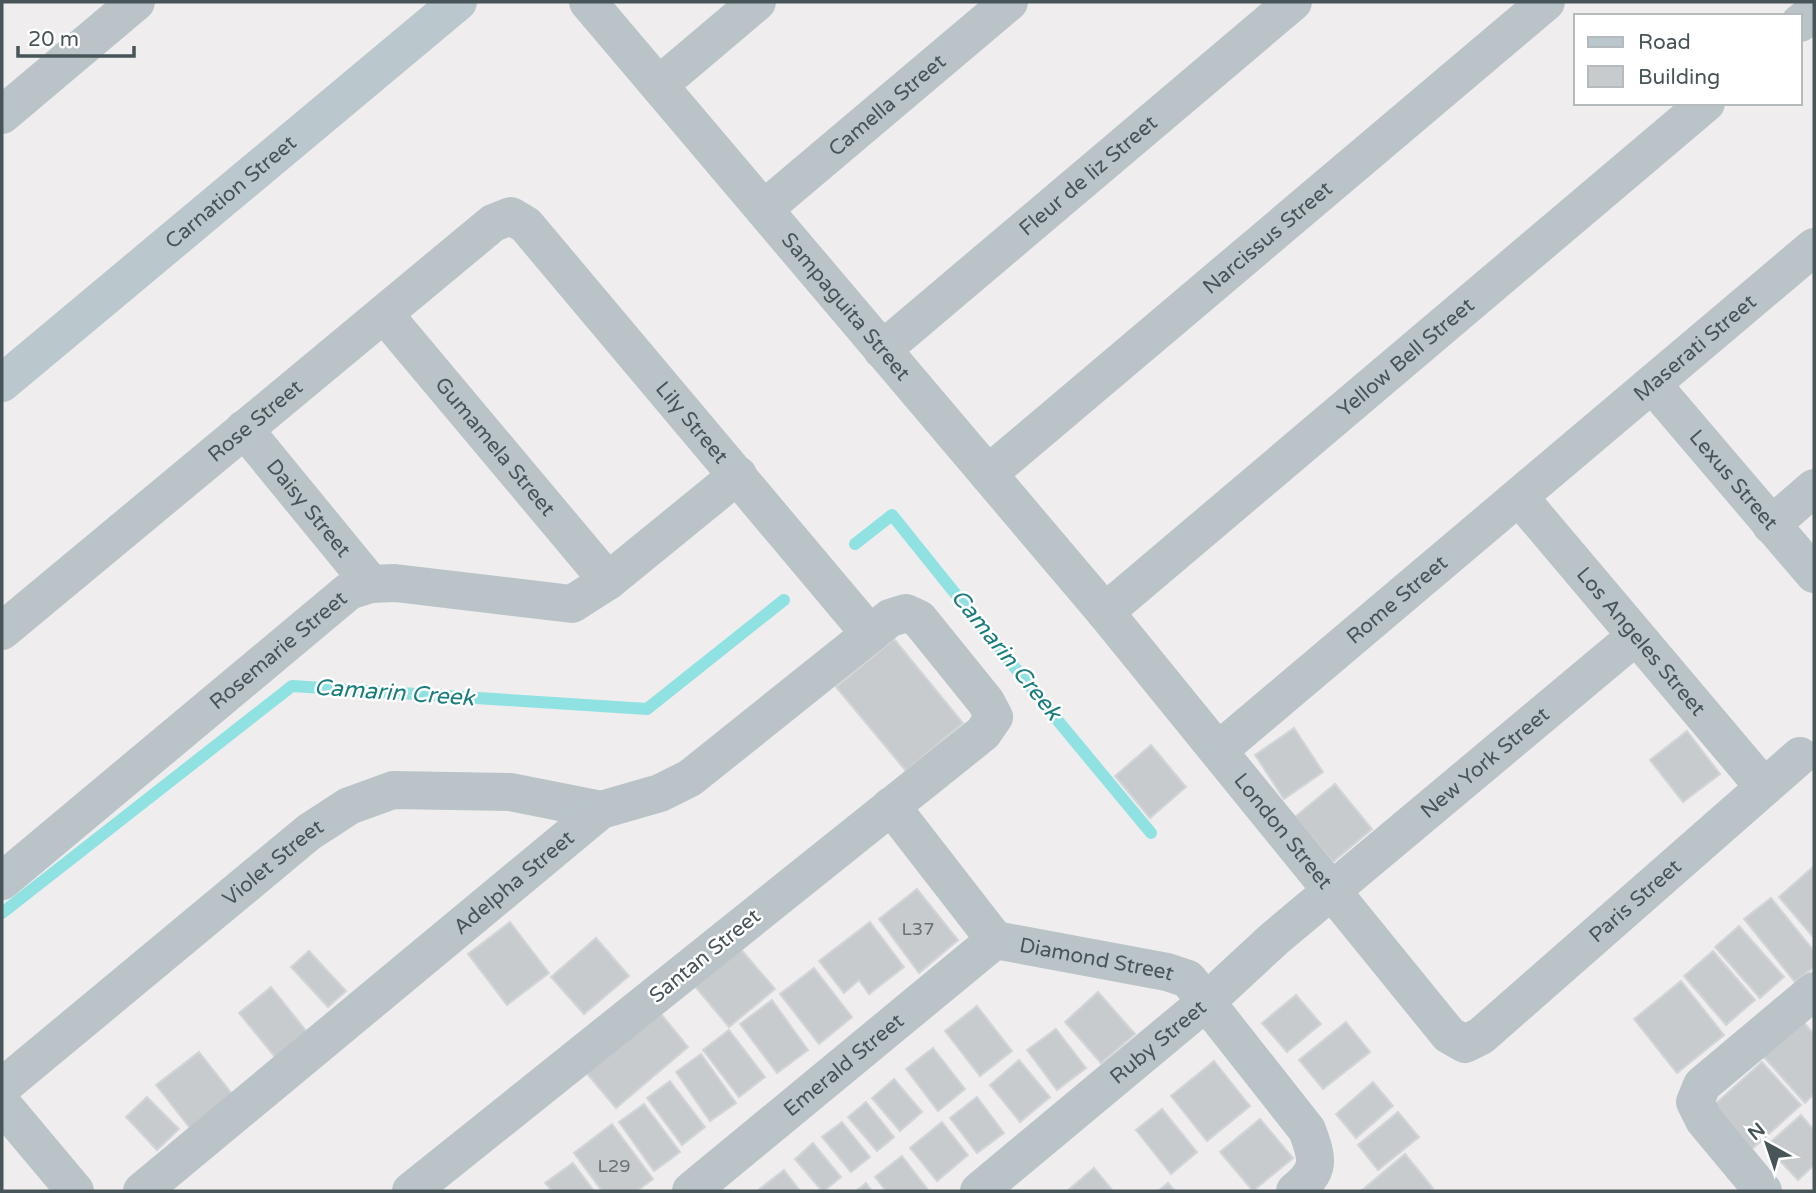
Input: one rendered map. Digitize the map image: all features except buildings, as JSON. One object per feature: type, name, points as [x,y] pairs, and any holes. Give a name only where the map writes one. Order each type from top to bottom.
[{"type":"street","points":[[2,115],[136,2]]},
{"type":"street","name":"Carnation Street","points":[[2,383],[458,2]]},
{"type":"street","name":"Sampaguita Street","points":[[588,2],[1105,612]]},
{"type":"street","points":[[659,85],[757,2]]},
{"type":"street","name":"Camella Street","points":[[764,209],[1009,2]]},
{"type":"street","name":"Fleur de liz Street","points":[[882,350],[1293,2]]},
{"type":"street","name":"Narcissus Street","points":[[988,474],[1546,2]]},
{"type":"street","name":"Yellow Bell Street","points":[[1105,612],[1704,105]]},
{"type":"street","name":"Rose Street","points":[[2,631],[493,223],[511,216]]},
{"type":"street","name":"Lily Street","points":[[511,216],[526,225],[870,634]]},
{"type":"street","name":"Maserati Street","points":[[1574,450],[1814,247]]},
{"type":"street","name":"Gumamela Street","points":[[384,314],[608,581]]},
{"type":"street","name":"Lexus Street","points":[[1652,384],[1814,575]]},
{"type":"street","name":"Daisy Street","points":[[244,429],[371,584]]},
{"type":"street","name":"Rome Street","points":[[1219,750],[1574,450]]},
{"type":"street","name":"Rosemarie Street","points":[[2,881],[349,591],[371,584],[395,583],[572,604],[608,581],[738,475]]},
{"type":"street","points":[[1772,525],[1814,488]]},
{"type":"street","name":"Los Angeles Street","points":[[1519,497],[1764,787]]},
{"type":"street","name":"London Street","points":[[1105,612],[1333,889],[1449,1035],[1465,1044]]},
{"type":"street","name":"Adelpha Street","points":[[142,1191],[601,810],[660,793],[690,778],[890,618],[906,613],[919,619],[986,702],[994,717]]},
{"type":"street","name":"New York Street","points":[[1333,889],[1636,636]]},
{"type":"street","name":"Santan Street","points":[[411,1191],[983,733],[994,717]]},
{"type":"street","name":"Paris Street","points":[[1465,1044],[1481,1036],[1800,756]]},
{"type":"street","name":"Violet Street","points":[[2,1087],[309,832],[349,806],[393,790],[430,790],[510,792],[601,810]]},
{"type":"street","name":"Diamond Street","points":[[891,806],[995,940],[1178,974],[1188,979],[1307,1130],[1317,1157],[1311,1178],[1295,1191]]},
{"type":"street","name":"Ruby Street","points":[[979,1191],[1206,1002],[1333,889]]},
{"type":"street","name":"Emerald Street","points":[[691,1191],[995,940]]},
{"type":"street","points":[[1763,1191],[1704,1120],[1695,1102],[1702,1085],[1814,991]]},
{"type":"street","points":[[2,1104],[75,1191]]},
{"type":"waterway","name":"Camarin Creek","points":[[855,544],[892,515],[1151,833]]},
{"type":"waterway","name":"Camarin Creek","points":[[2,913],[292,686],[647,709],[784,600]]}]
